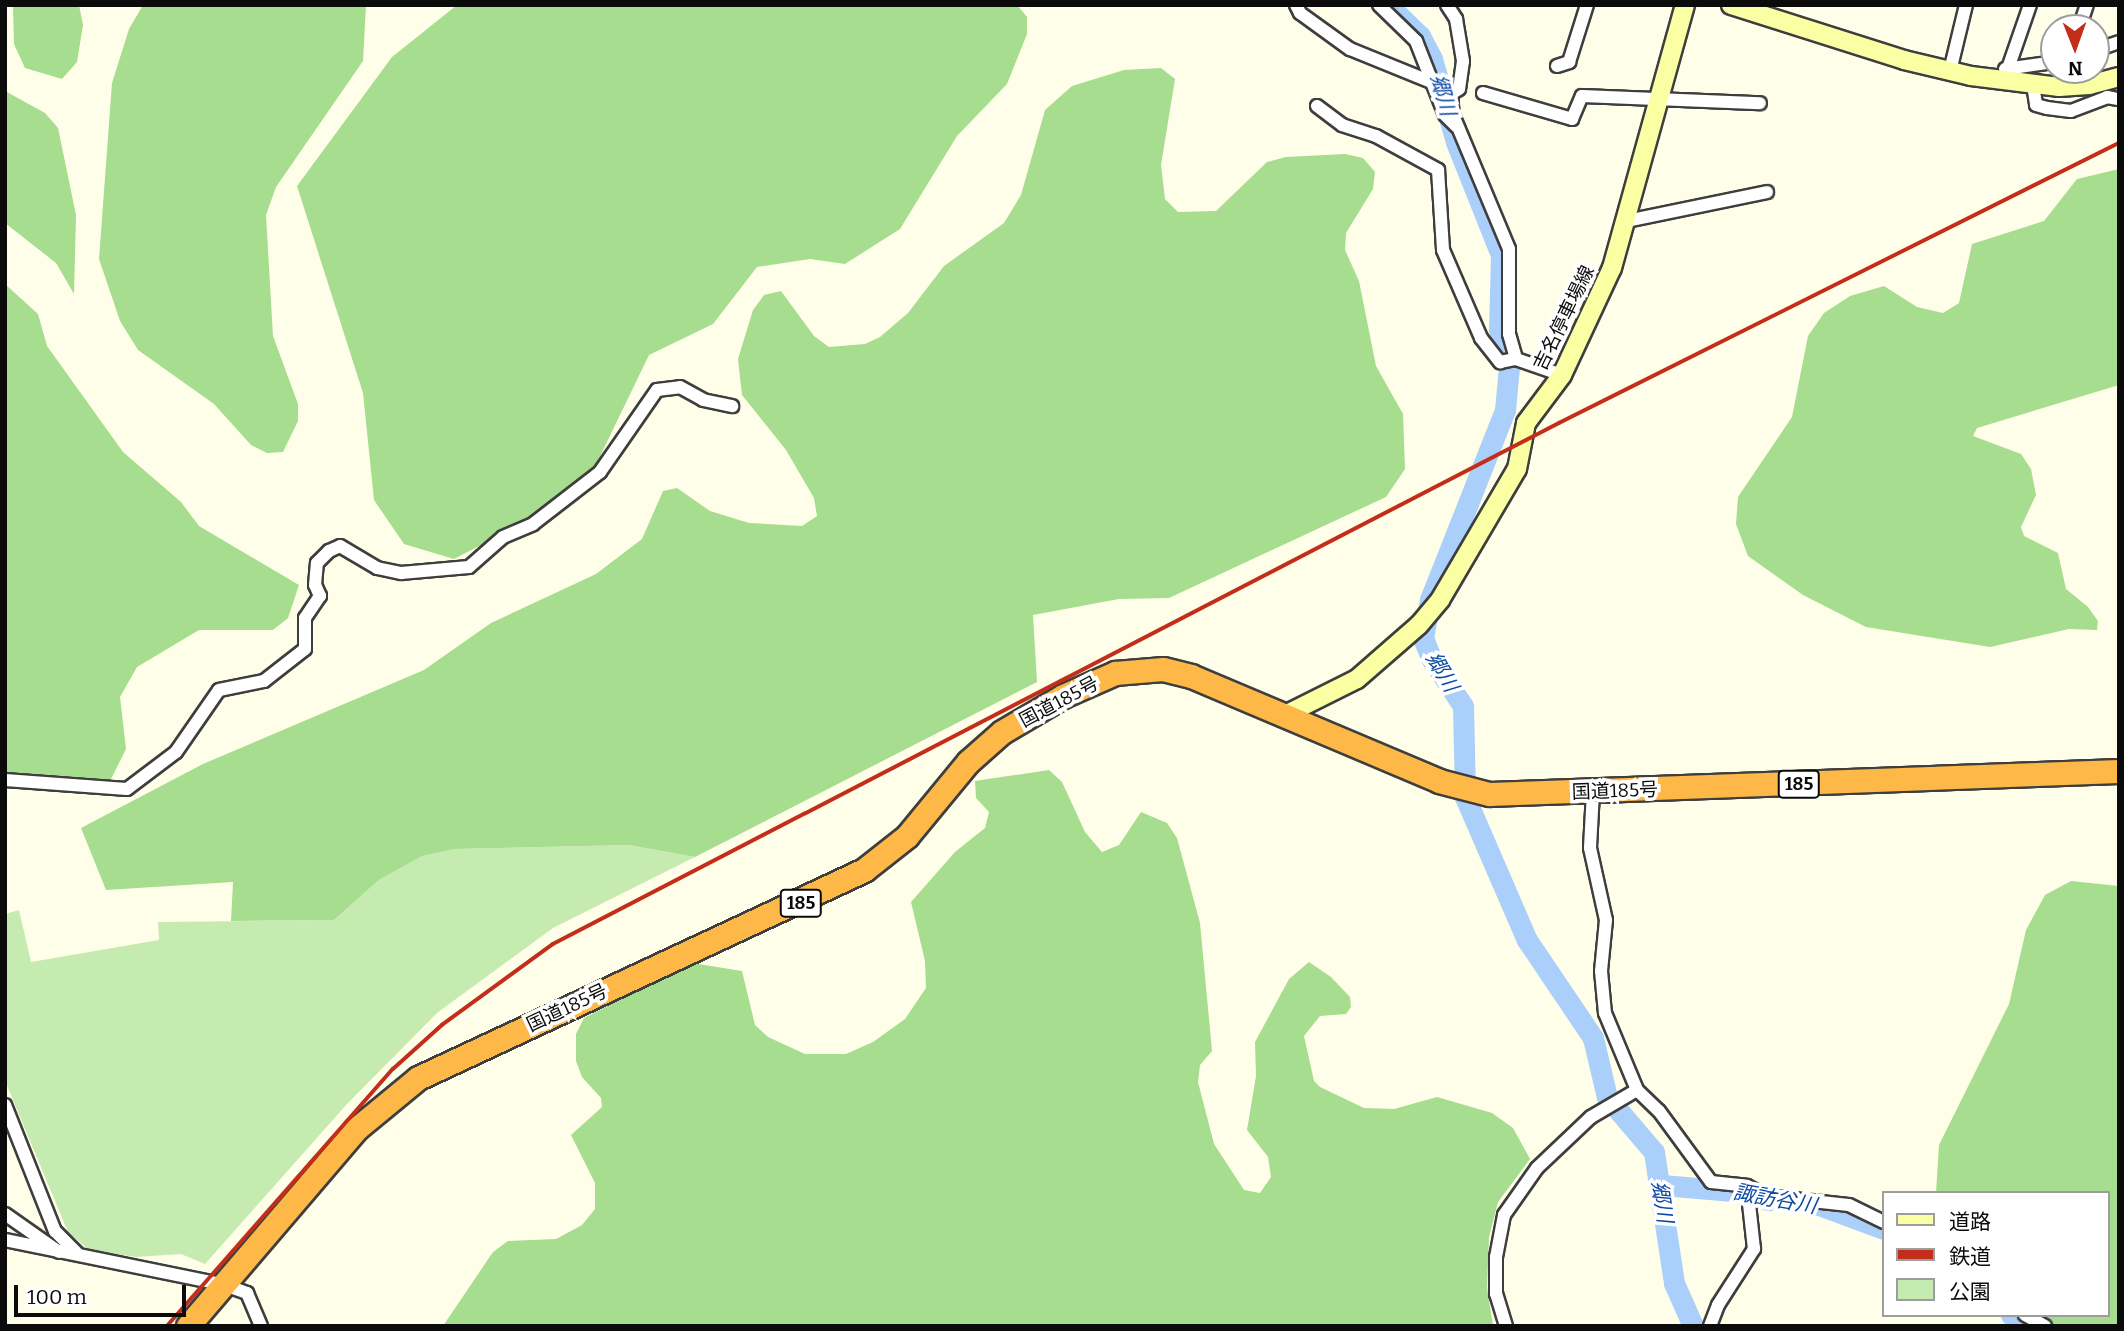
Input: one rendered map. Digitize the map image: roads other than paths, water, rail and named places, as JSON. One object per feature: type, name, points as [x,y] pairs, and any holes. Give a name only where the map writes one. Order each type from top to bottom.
[{"type":"highway","name":"国道185号","points":[[188,1326],[356,1129],[418,1078],[864,870],[907,836],[984,747],[1063,696],[1115,673],[1163,669],[1286,715],[1456,787],[1479,792],[1593,792],[2119,771]]},
{"type":"main road","name":"吉名停車場線","points":[[1286,715],[1357,679],[1423,620],[1517,469],[1526,423],[1562,375],[1612,268],[1685,5]]},
{"type":"main road","points":[[1731,5],[1950,71],[2005,75],[2033,85],[2075,87],[2119,77]]},
{"type":"street","points":[[1296,5],[1300,13],[1350,49],[1436,84]]},
{"type":"street","points":[[1379,5],[1416,41],[1509,249],[1511,360]]},
{"type":"street","points":[[1447,5],[1456,19],[1463,61],[1459,89],[1451,94],[1453,124]]},
{"type":"street","points":[[1557,66],[1569,62],[1587,5]]},
{"type":"street","points":[[1950,71],[1966,5]]},
{"type":"street","points":[[2005,75],[2030,5]]},
{"type":"street","points":[[2005,75],[2040,66]]},
{"type":"street","points":[[2033,85],[2036,106],[2047,108],[2071,111],[2107,97],[2117,99]]},
{"type":"street","points":[[1483,93],[1572,119],[1581,96],[1657,102],[1760,103]]},
{"type":"street","points":[[1317,106],[1342,125],[1376,136],[1438,170],[1443,250],[1448,271],[1481,338],[1500,362],[1511,360],[1562,375]]},
{"type":"street","points":[[1627,221],[1767,192]]},
{"type":"street","points":[[5,780],[127,789],[176,752],[219,690],[264,681],[305,649],[305,618],[320,596],[315,584],[317,563],[329,551],[340,546],[377,568],[401,573],[469,567],[503,537],[533,524],[600,472],[657,390],[680,387],[703,400],[732,406]]},
{"type":"street","points":[[1593,792],[1590,848],[1606,920],[1601,971],[1605,1013],[1637,1090],[1659,1111],[1703,1176],[1711,1182],[1766,1196],[1849,1205],[1882,1222]]},
{"type":"street","points":[[1506,1326],[1496,1294],[1496,1257],[1504,1214],[1537,1168],[1605,1108],[1637,1090]]},
{"type":"street","points":[[5,1105],[55,1231],[68,1248],[90,1260]]},
{"type":"street","points":[[1710,1326],[1718,1305],[1755,1249],[1749,1192]]},
{"type":"street","points":[[5,1214],[60,1252]]},
{"type":"street","points":[[5,1240],[90,1260],[222,1284],[247,1293],[261,1326]]},
{"type":"street","points":[[2029,1317],[2045,1326]]},
{"type":"waterway","name":"郷川","points":[[1388,5],[1420,36],[1432,59],[1456,142],[1501,255],[1499,329],[1509,367],[1505,410],[1430,599],[1423,638],[1431,658],[1463,706],[1465,797],[1527,940],[1593,1038],[1607,1097],[1654,1152],[1674,1283],[1693,1326]]},
{"type":"waterway","name":"諏訪谷川","points":[[1662,1185],[1733,1191],[1770,1200]]},
{"type":"waterway","name":"諏訪谷川","points":[[1816,1204],[1882,1228]]},
{"type":"waterway","name":"諏訪谷川","points":[[2014,1317],[2029,1326]]},
{"type":"railway","points":[[167,1326],[393,1069],[442,1025],[553,944],[1559,423],[2119,143]]}]
